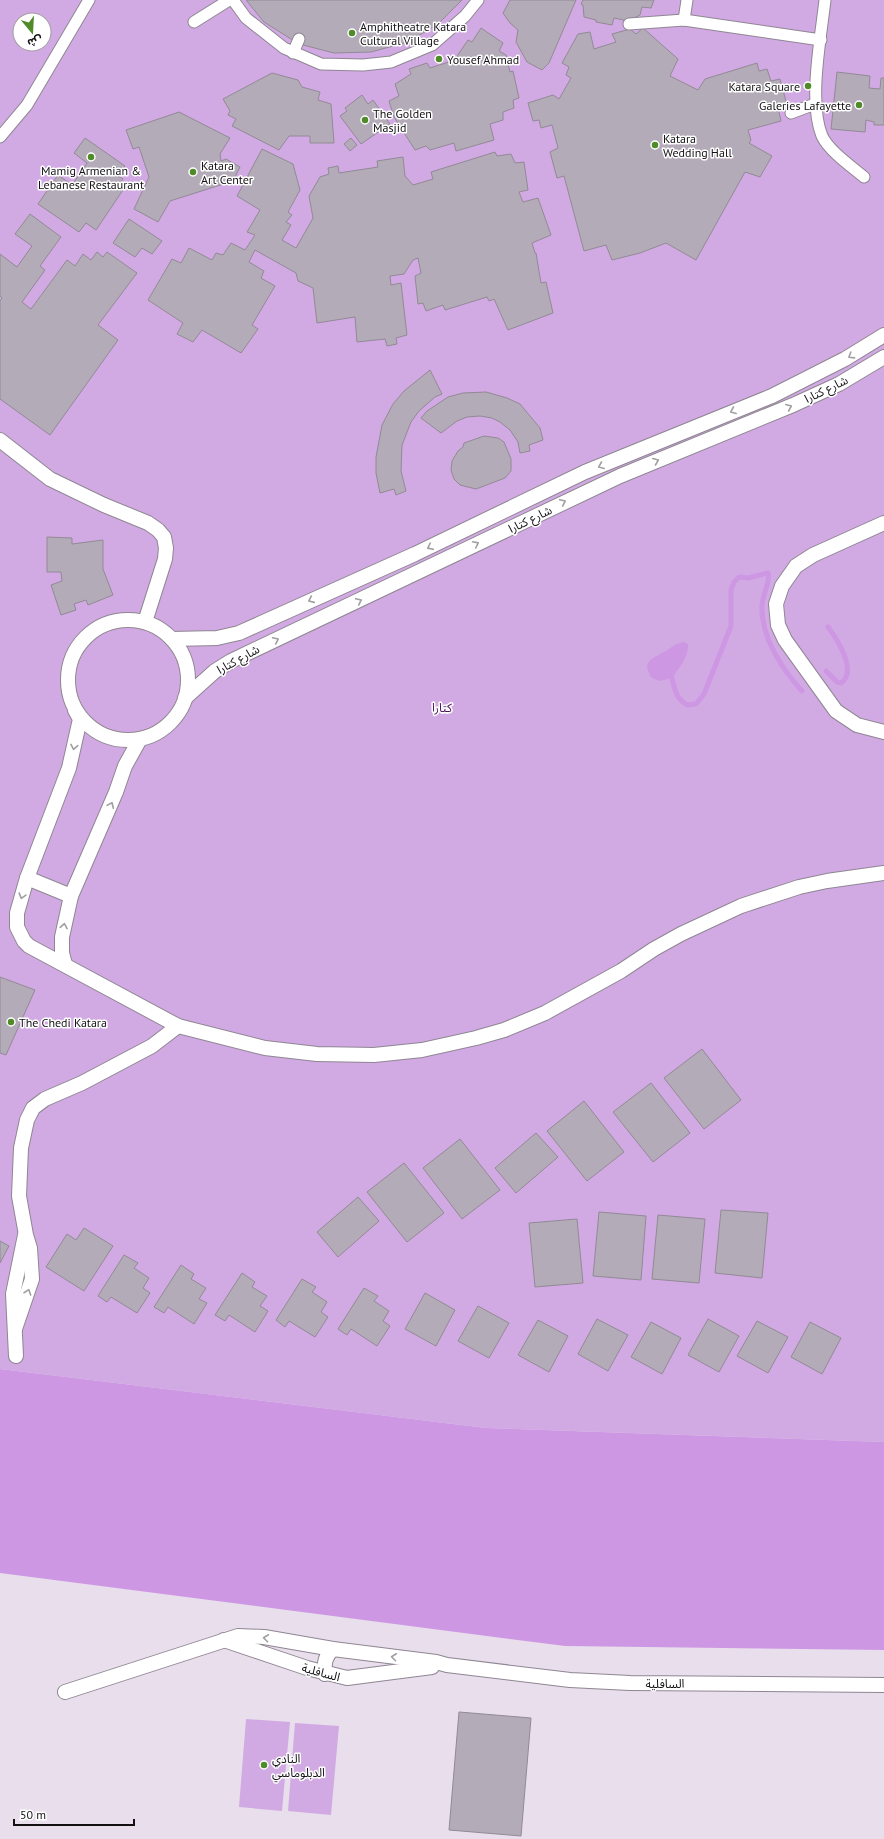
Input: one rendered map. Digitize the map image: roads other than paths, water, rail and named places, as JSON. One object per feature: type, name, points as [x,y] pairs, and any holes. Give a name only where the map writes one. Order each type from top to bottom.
[{"type":"street","points":[[0,137],[27,105],[89,0]]},
{"type":"street","points":[[194,22],[229,0]]},
{"type":"street","points":[[233,0],[246,18],[284,48],[322,64],[363,65],[391,62],[432,44],[464,16],[478,0]]},
{"type":"street","points":[[684,20],[687,0]]},
{"type":"street","points":[[825,0],[815,104],[822,137],[835,152],[864,177]]},
{"type":"street","points":[[629,24],[684,20],[821,40]]},
{"type":"street","points":[[293,52],[299,39]]},
{"type":"street","points":[[791,113],[815,104]]},
{"type":"street","name":"شارع كتارا","points":[[172,639],[217,638],[239,633],[415,554],[585,472],[772,396],[838,363],[884,335]]},
{"type":"street","name":"شارع كتارا","points":[[185,698],[215,671],[231,661],[390,587],[627,473],[793,405],[833,387],[884,357]]},
{"type":"street","points":[[0,440],[50,479],[104,505],[148,523],[158,530],[164,538],[166,548],[165,559],[145,622]]},
{"type":"street","points":[[884,522],[813,555],[796,566],[782,586],[776,604],[778,625],[785,640],[836,711],[857,725],[884,732]]},
{"type":"street","points":[[75,710],[84,721],[100,733],[120,739],[140,739],[155,734],[168,724],[178,712],[185,698],[188,682],[187,667],[181,652],[172,639],[164,632],[145,622],[129,620],[112,622],[96,629],[83,640],[74,654],[68,671],[68,690],[75,710],[80,719],[69,768],[27,878],[17,913],[17,927],[20,934],[29,946],[66,964],[178,1026],[265,1048],[317,1054],[374,1055],[422,1050],[476,1038],[504,1030],[545,1013],[621,971],[667,941],[710,919],[741,906],[772,895],[813,884],[852,876],[884,873]]},
{"type":"street","points":[[66,964],[62,953],[62,937],[71,896],[116,792],[125,766],[140,739]]},
{"type":"street","points":[[27,878],[71,896]]},
{"type":"street","points":[[16,1356],[15,1328],[32,1279],[30,1248],[26,1235],[19,1196],[21,1148],[27,1120],[33,1108],[45,1099],[82,1083],[140,1052],[162,1039],[178,1026]]},
{"type":"street","name":"السافلية","points":[[65,1692],[238,1636],[264,1637],[332,1649],[436,1662],[447,1666]]},
{"type":"street","name":"السافلية","points":[[224,1640],[325,1674],[347,1678],[447,1666],[570,1680],[630,1683],[884,1685]]},
{"type":"street","points":[[325,1674],[325,1660],[332,1649]]},
{"type":"waterway","points":[[672,678],[675,690],[680,700],[687,705],[696,704],[704,694],[731,626],[731,590],[734,582],[739,577],[748,578],[768,573],[769,576],[762,606],[765,629],[780,663],[802,691]]},
{"type":"waterway","points":[[826,671],[837,682],[841,683],[846,678],[847,663],[841,647],[828,627]]},
{"type":"place","name":"Amphitheatre Katara Cultural Village","points":[[352,33]]},
{"type":"place","name":"Yousef Ahmad","points":[[439,59]]},
{"type":"place","name":"Katara Square","points":[[808,86]]},
{"type":"place","name":"Galeries Lafayette","points":[[859,105]]},
{"type":"place","name":"The Golden Masjid","points":[[365,120]]},
{"type":"place","name":"Katara Wedding Hall","points":[[655,145]]},
{"type":"place","name":"Mamig Armenian & Lebanese Restaurant","points":[[91,157]]},
{"type":"place","name":"Katara Art Center","points":[[193,172]]},
{"type":"place","name":"The Chedi Katara","points":[[11,1022]]},
{"type":"place","name":"النادي الدبلوماسي","points":[[264,1765]]},
{"type":"park label","name":"كتارا","points":[[442,707]]}]
